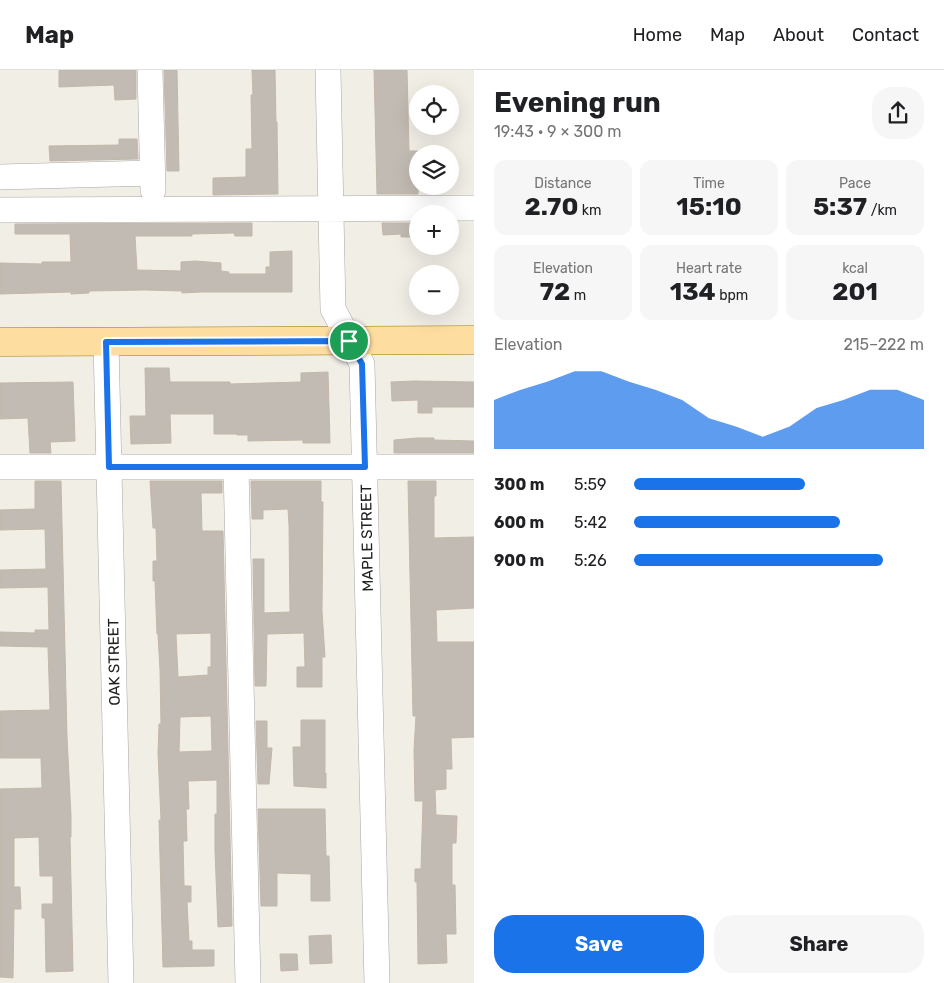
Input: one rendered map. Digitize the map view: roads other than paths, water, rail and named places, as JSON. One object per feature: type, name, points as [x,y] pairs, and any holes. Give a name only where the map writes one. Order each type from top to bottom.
[{"type":"main road","points":[[0,342],[474,340]]},
{"type":"street","points":[[150,70],[153,210]]},
{"type":"street","name":"MAPLE STREET","points":[[328,70],[333,309],[362,364],[377,983]]},
{"type":"street","points":[[0,177],[152,173]]},
{"type":"street","points":[[0,210],[474,208]]},
{"type":"street","name":"OAK STREET","points":[[106,342],[121,983]]},
{"type":"street","points":[[0,467],[474,467]]},
{"type":"street","points":[[236,467],[248,983]]}]
